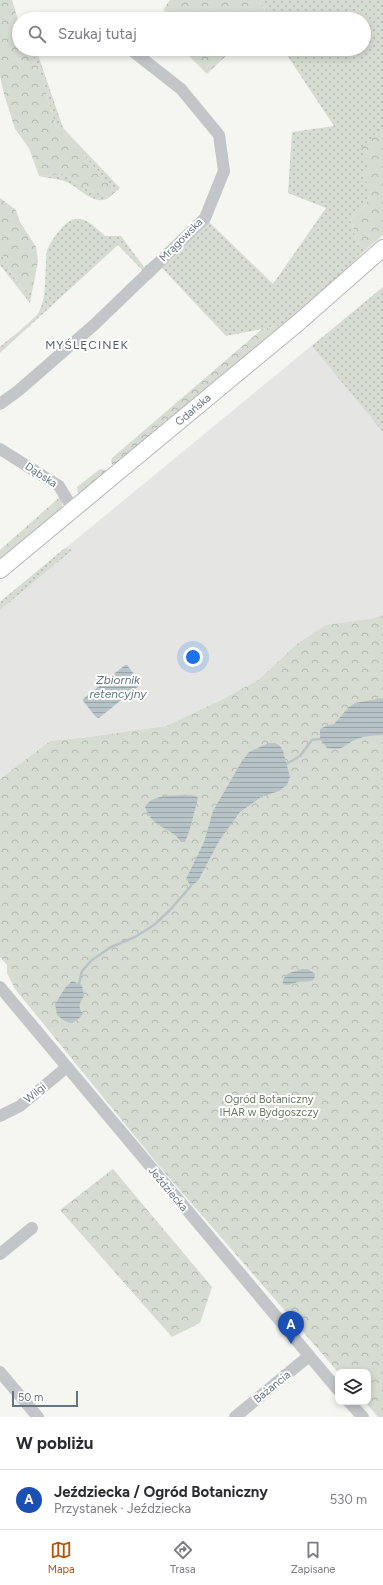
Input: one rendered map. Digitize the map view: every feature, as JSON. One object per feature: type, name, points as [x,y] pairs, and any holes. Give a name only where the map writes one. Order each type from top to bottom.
[{"type":"main road","name":"Gdańska","points":[[0,570],[299,322],[383,248]]},
{"type":"street","name":"Mrągowska","points":[[0,404],[18,391],[95,324],[205,218],[224,171],[219,135],[181,88],[139,56]]},
{"type":"street","name":"Dąbska","points":[[0,449],[59,486],[73,509]]},
{"type":"street","name":"Jeździecka","points":[[0,987],[335,1386]]},
{"type":"street","name":"Wilgi","points":[[0,1116],[20,1106],[67,1067]]},
{"type":"street","points":[[0,1254],[32,1228]]},
{"type":"street","name":"Bażancia","points":[[235,1417],[309,1356]]},
{"type":"street","points":[[0,1372],[38,1417]]},
{"type":"street","points":[[352,1405],[363,1417]]},
{"type":"shaded area","points":[[383,287],[383,615],[297,644],[258,680],[221,700],[166,726],[50,741],[0,779],[0,602]]},
{"type":"green space","points":[[0,0],[12,0],[16,12],[12,12],[12,56],[32,56],[39,67],[55,124],[116,191],[109,198],[77,183],[63,174],[39,176],[29,148],[15,129],[0,76]]},
{"type":"green space","points":[[170,0],[257,0],[267,11],[165,12],[163,10]]},
{"type":"green space","points":[[257,0],[383,0],[383,133],[375,135],[370,166],[363,175],[371,190],[366,205],[351,219],[357,244],[368,248],[288,324],[226,336],[162,268],[151,279],[118,245],[0,353],[0,347],[27,325],[39,312],[44,295],[46,256],[48,248],[60,230],[72,220],[77,219],[88,222],[105,236],[121,236],[144,267],[205,218],[273,284],[326,208],[288,193],[292,132],[334,126],[288,56],[371,56],[371,12],[267,11]]},
{"type":"green space","points":[[32,56],[38,56],[63,128],[120,188],[116,191],[55,124],[39,67]]},
{"type":"green space","points":[[189,56],[226,56],[207,74]]},
{"type":"green space","points":[[383,133],[383,235],[368,248],[357,244],[351,219],[366,205],[371,190],[363,175],[370,166],[360,149],[375,135]]},
{"type":"green space","points":[[63,174],[77,183],[109,198],[97,200],[64,181],[39,176]]},
{"type":"green space","points":[[0,198],[16,210],[20,222],[36,247],[38,261],[32,292],[23,289],[14,277],[0,251]]},
{"type":"green space","points":[[0,251],[14,277],[23,289],[32,292],[30,303],[0,265]]},
{"type":"green space","points":[[383,287],[383,432],[312,346]]},
{"type":"green space","points":[[288,324],[118,464],[112,464],[112,458],[262,329]]},
{"type":"green space","points":[[100,469],[105,470],[106,473],[83,492],[78,494],[77,487]]},
{"type":"green space","points":[[62,495],[62,506],[58,513],[0,562],[0,550]]},
{"type":"green space","points":[[65,548],[72,550],[0,610],[0,602]]},
{"type":"green space","name":"Ogród Botaniczny IHAR w Bydgoszczy","points":[[383,615],[383,1417],[378,1417],[368,1405],[371,1405],[371,1369],[335,1369],[160,1167],[15,989],[7,973],[7,965],[0,957],[0,779],[50,741],[166,726],[221,700],[258,680],[297,644],[326,625],[370,619]]},
{"type":"green space","points":[[113,1169],[212,1287],[200,1323],[172,1337],[60,1210]]},
{"type":"water","name":"Zbiornik retencyjny","points":[[125,665],[127,665],[140,682],[140,685],[99,718],[96,717],[83,699]]},
{"type":"water","points":[[383,698],[383,735],[360,738],[344,747],[337,749],[327,748],[320,739],[320,729],[334,724],[349,707],[355,703]]},
{"type":"water","points":[[269,743],[275,743],[280,746],[283,751],[290,777],[287,785],[279,791],[261,797],[240,812],[219,841],[198,881],[191,886],[186,879],[204,842],[213,811],[242,761],[249,752]]},
{"type":"water","points":[[191,795],[198,798],[187,837],[185,842],[181,842],[172,833],[157,824],[148,814],[145,807],[153,799],[159,797]]},
{"type":"water","points":[[303,969],[308,969],[315,974],[313,980],[289,985],[283,984],[283,980],[287,975]]},
{"type":"water","points":[[72,981],[82,985],[84,996],[80,1002],[80,1007],[83,1014],[74,1022],[68,1022],[64,1021],[57,1015],[55,1004],[65,988]]},
{"type":"waterway","points":[[286,764],[300,756],[312,740],[320,739]]},
{"type":"waterway","points":[[79,984],[82,971],[92,960],[111,947],[135,937],[154,925],[170,910],[191,886]]},
{"type":"place","name":"Jeździecka / Ogród Botaniczny","points":[[291,1344]]},
{"type":"district","name":"MYŚLĘCINEK","points":[[87,345]]}]
